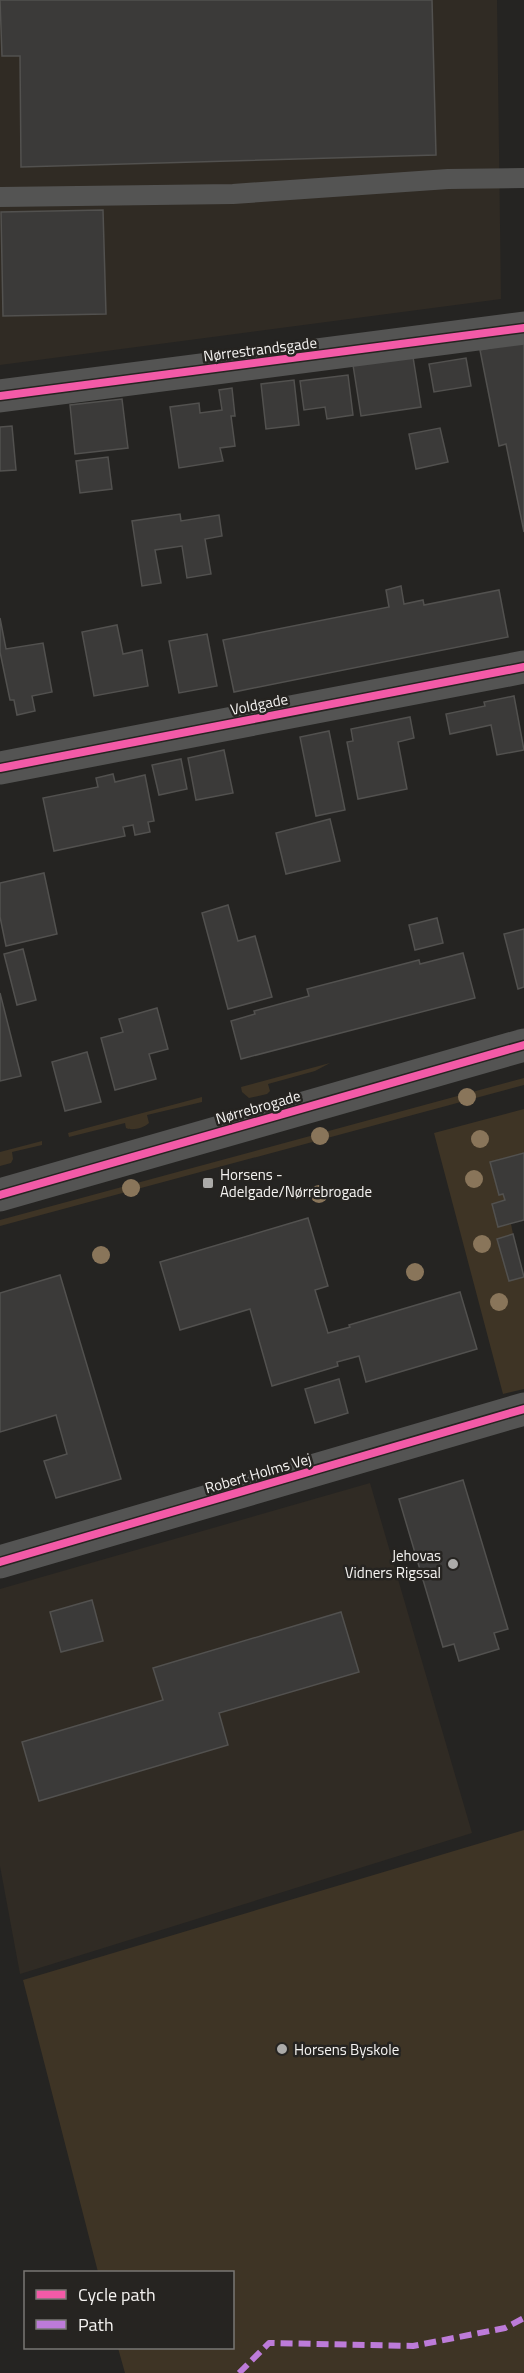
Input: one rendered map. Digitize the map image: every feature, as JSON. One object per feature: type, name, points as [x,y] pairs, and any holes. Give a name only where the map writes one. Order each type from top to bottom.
[{"type":"street","name":"Nørrestrandsgade","points":[[0,396],[524,328]]},
{"type":"street","name":"Voldgade","points":[[0,768],[524,667]]},
{"type":"street","name":"Nørrebrogade","points":[[0,1195],[524,1045]]},
{"type":"street","name":"Robert Holms Vej","points":[[0,1562],[522,1416]]},
{"type":"lane","points":[[0,197],[233,194],[448,179],[524,178]]},
{"type":"shaded area","points":[[0,0],[497,0],[501,299],[0,365]]},
{"type":"shaded area","points":[[330,1063],[315,1071],[268,1084],[270,1091],[267,1094],[249,1098],[242,1092],[241,1087]]},
{"type":"shaded area","points":[[524,1078],[524,1085],[0,1226],[0,1220]]},
{"type":"shaded area","points":[[202,1097],[202,1102],[147,1115],[149,1123],[141,1128],[129,1129],[126,1128],[125,1123],[69,1137],[68,1133]]},
{"type":"shaded area","points":[[524,1109],[524,1153],[490,1163],[499,1195],[503,1194],[505,1200],[492,1204],[498,1227],[511,1224],[513,1234],[497,1239],[509,1281],[524,1277],[524,1389],[503,1394],[434,1133]]},
{"type":"shaded area","points":[[42,1141],[42,1145],[12,1152],[11,1163],[0,1166],[0,1152]]},
{"type":"shaded area","points":[[370,1483],[472,1833],[20,1974],[0,1866],[0,1589]]},
{"type":"shaded area","name":"Horsens Byskole","points":[[524,1830],[524,2373],[125,2373],[118,2349],[234,2349],[234,2271],[98,2271],[23,1980]]},
{"type":"building","points":[[0,0],[432,0],[436,155],[21,167],[20,56],[2,56]]},
{"type":"building","points":[[103,210],[106,314],[3,316],[1,212]]},
{"type":"building","points":[[524,341],[524,532],[506,444],[499,446],[480,350]]},
{"type":"building","points":[[413,357],[421,407],[361,416],[353,365]]},
{"type":"building","points":[[466,358],[471,386],[434,392],[429,364]]},
{"type":"building","points":[[348,375],[353,415],[327,419],[325,407],[304,410],[300,381]]},
{"type":"building","points":[[294,380],[299,425],[266,429],[261,384]]},
{"type":"building","points":[[232,388],[235,416],[231,416],[235,446],[220,448],[223,461],[179,468],[170,407],[199,403],[200,413],[222,410],[219,390]]},
{"type":"building","points":[[122,399],[128,448],[75,454],[70,405]]},
{"type":"building","points":[[12,426],[16,470],[0,471],[0,427]]},
{"type":"building","points":[[440,428],[448,462],[416,469],[409,434]]},
{"type":"building","points":[[108,457],[112,489],[80,493],[76,461]]},
{"type":"building","points":[[180,514],[181,521],[219,515],[222,536],[205,539],[211,574],[187,578],[182,546],[155,550],[161,583],[142,586],[132,521]]},
{"type":"building","points":[[401,586],[404,604],[423,600],[424,605],[499,590],[508,637],[234,692],[223,640],[389,607],[386,590]]},
{"type":"building","points":[[0,618],[6,649],[43,643],[52,692],[32,696],[35,711],[17,715],[14,700],[10,700],[0,652]]},
{"type":"building","points":[[117,625],[123,654],[142,650],[148,686],[94,696],[82,632]]},
{"type":"building","points":[[207,634],[217,686],[179,693],[169,641]]},
{"type":"building","points":[[514,696],[524,750],[497,755],[491,725],[450,734],[446,714],[485,706],[484,702]]},
{"type":"building","points":[[410,717],[414,738],[398,742],[407,789],[358,799],[347,742],[353,741],[351,729]]},
{"type":"building","points":[[329,731],[345,810],[316,816],[300,737]]},
{"type":"building","points":[[224,750],[233,793],[196,800],[188,758]]},
{"type":"building","points":[[181,759],[187,789],[159,795],[152,765]]},
{"type":"building","points":[[113,774],[115,782],[145,775],[154,821],[148,822],[150,832],[135,835],[133,825],[123,827],[125,836],[54,851],[43,798],[98,787],[96,778]]},
{"type":"building","points":[[330,819],[340,861],[286,874],[276,833]]},
{"type":"building","points":[[44,873],[57,934],[6,946],[0,917],[0,883]]},
{"type":"building","points":[[228,905],[238,941],[255,936],[272,997],[228,1009],[202,913]]},
{"type":"building","points":[[437,918],[443,943],[415,950],[409,925]]},
{"type":"building","points":[[524,929],[524,987],[518,989],[504,934]]},
{"type":"building","points":[[23,949],[36,1000],[17,1005],[4,954]]},
{"type":"building","points":[[463,953],[475,998],[241,1059],[231,1021],[255,1014],[254,1011],[309,996],[307,989],[419,960],[420,964]]},
{"type":"building","points":[[0,993],[21,1076],[0,1081]]},
{"type":"building","points":[[157,1008],[168,1049],[149,1054],[156,1079],[115,1090],[101,1038],[123,1032],[119,1019]]},
{"type":"building","points":[[87,1052],[101,1102],[65,1111],[52,1062]]},
{"type":"building","points":[[524,1153],[524,1220],[498,1227],[492,1204],[505,1200],[503,1194],[499,1195],[490,1162]]},
{"type":"building","points":[[308,1218],[328,1286],[315,1290],[328,1333],[460,1292],[477,1349],[366,1382],[359,1356],[337,1362],[338,1366],[272,1386],[250,1309],[180,1330],[160,1262]]},
{"type":"building","points":[[513,1234],[524,1277],[509,1281],[497,1239]]},
{"type":"building","points":[[60,1275],[121,1479],[56,1498],[44,1461],[67,1454],[56,1415],[0,1432],[0,1293]]},
{"type":"building","points":[[339,1379],[348,1413],[315,1423],[305,1389]]},
{"type":"building","name":"Jehovas Vidners Rigssal","points":[[463,1480],[508,1629],[494,1633],[499,1649],[459,1661],[454,1644],[443,1647],[399,1499]]},
{"type":"building","points":[[92,1600],[103,1641],[61,1652],[50,1612]]},
{"type":"building","points":[[341,1612],[359,1672],[219,1713],[228,1745],[39,1801],[22,1742],[163,1700],[153,1668]]},
{"type":"marked path","points":[[239,2373],[269,2343],[413,2346],[505,2328],[524,2318]]},
{"type":"cycle path","points":[[0,396],[524,328]]},
{"type":"cycle path","points":[[0,768],[524,667]]},
{"type":"cycle path","points":[[0,1195],[524,1045]]},
{"type":"cycle path","points":[[0,1562],[524,1409]]},
{"type":"place","name":"Horsens - Adelgade/Nørrebrogade","points":[[208,1183]]},
{"type":"place","name":"Jehovas Vidners Rigssal","points":[[453,1564]]},
{"type":"place","name":"Horsens Byskole","points":[[282,2049]]}]
